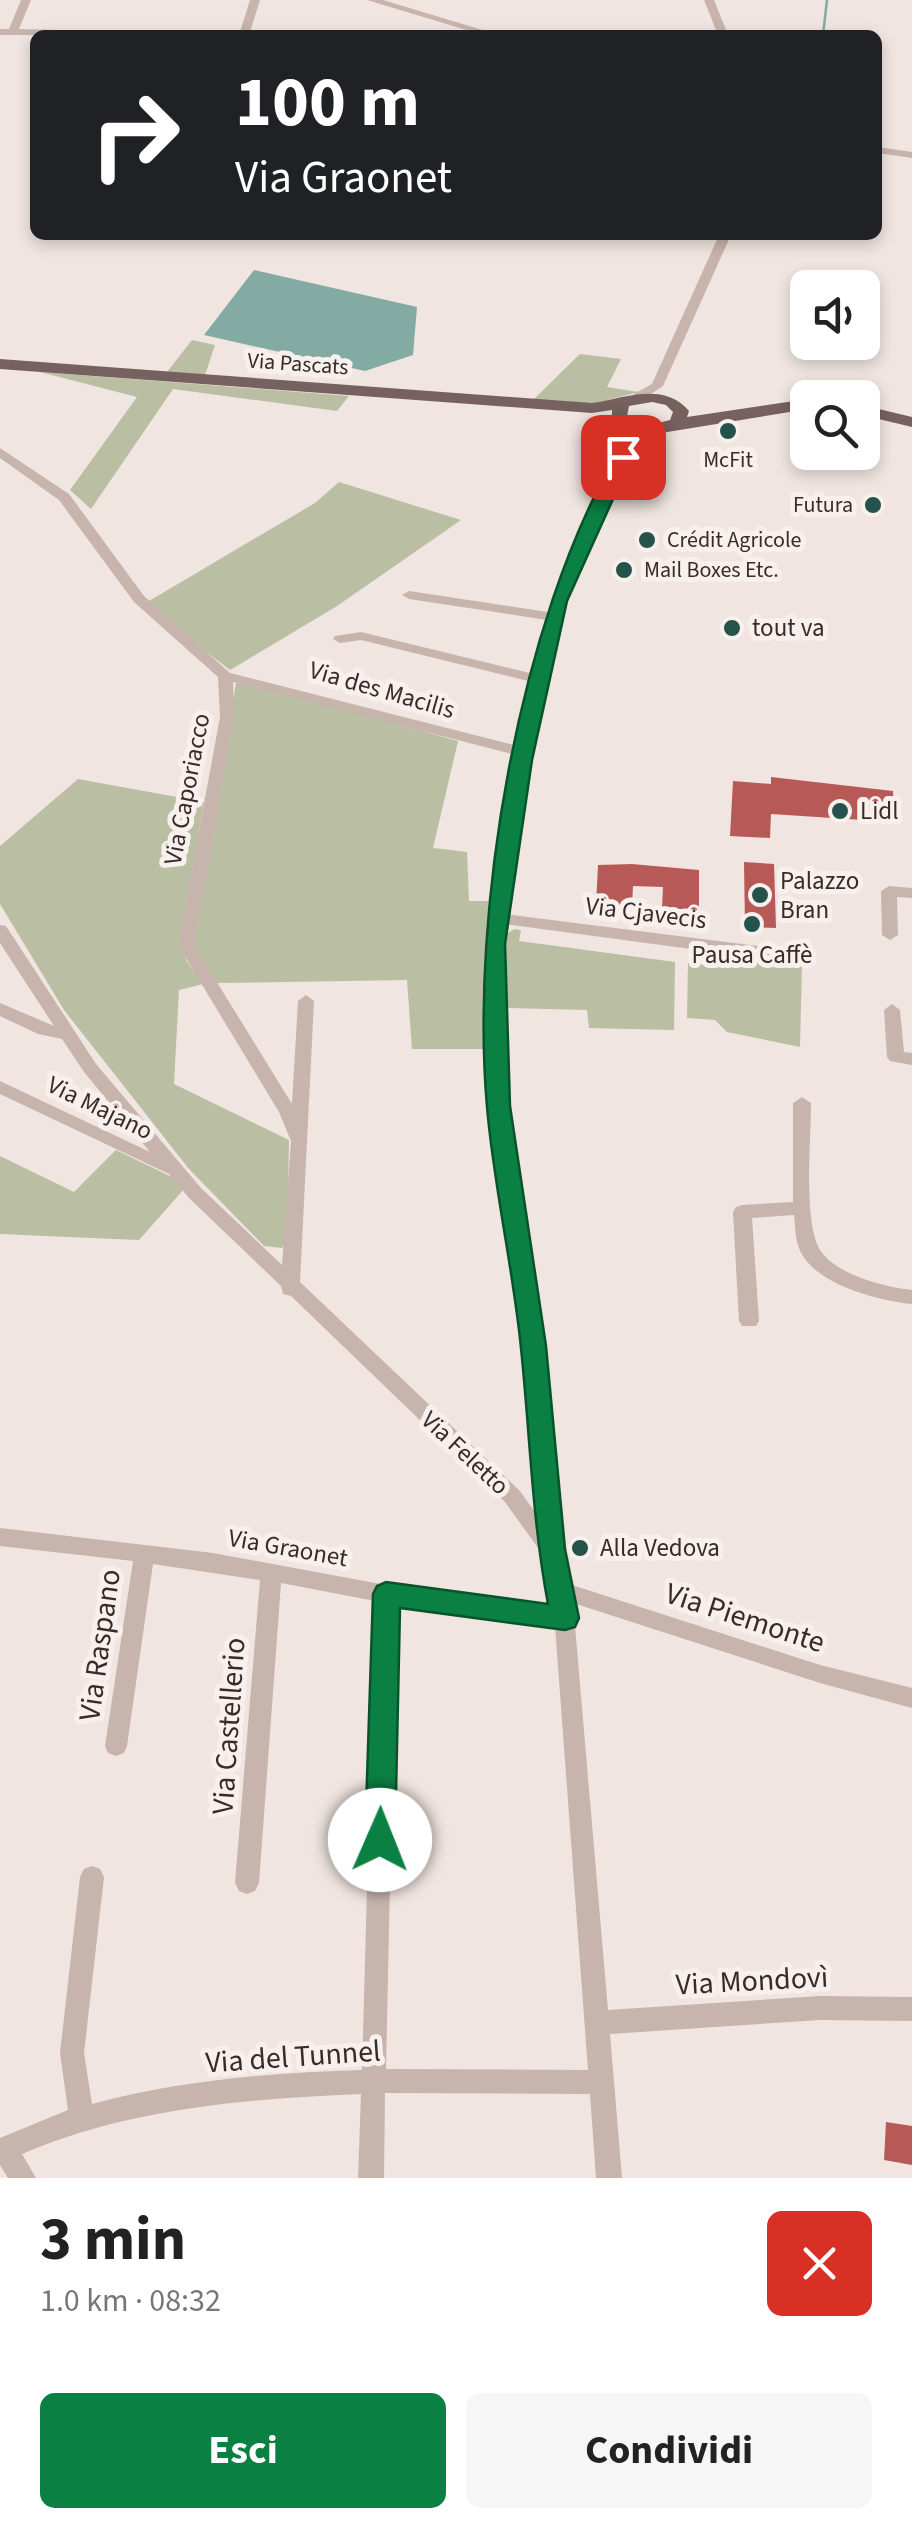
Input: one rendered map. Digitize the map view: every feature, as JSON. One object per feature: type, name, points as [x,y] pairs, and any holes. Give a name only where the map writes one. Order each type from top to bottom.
[{"type":"main road","name":"Via Pascats","points":[[0,364],[592,408],[627,417]]},
{"type":"main road","points":[[627,417],[649,430],[669,403]]},
{"type":"main road","points":[[627,417],[669,403],[725,413],[790,406]]},
{"type":"main road","points":[[880,409],[912,412]]},
{"type":"main road","points":[[880,413],[912,422]]},
{"type":"street","points":[[0,42],[26,0]]},
{"type":"street","points":[[246,30],[255,0]]},
{"type":"street","points":[[372,0],[477,30]]},
{"type":"street","points":[[710,0],[721,30]]},
{"type":"street","points":[[882,151],[912,156]]},
{"type":"street","points":[[669,403],[722,240]]},
{"type":"street","points":[[551,1549],[531,1324],[498,1106],[496,918],[524,752],[554,617],[627,417]]},
{"type":"street","points":[[0,452],[64,497],[138,599],[225,676]]},
{"type":"street","points":[[409,595],[554,617]]},
{"type":"street","points":[[340,639],[361,636],[541,680]]},
{"type":"street","name":"Via des Macilis","points":[[225,676],[524,752]]},
{"type":"street","name":"Via Caporiacco","points":[[225,676],[227,717],[186,945],[288,1111],[300,1141]]},
{"type":"street","points":[[890,935],[889,891],[912,893]]},
{"type":"street","name":"Via Cjavecis","points":[[496,918],[789,956]]},
{"type":"street","name":"Via Feletto","points":[[0,930],[66,1034],[178,1173],[290,1289],[512,1496],[551,1549],[565,1618],[609,2178]]},
{"type":"street","name":"Via Caporiacco","points":[[290,1289],[306,1001]]},
{"type":"street","points":[[0,1008],[44,1030],[66,1034]]},
{"type":"street","points":[[892,1010],[896,1057],[912,1059]]},
{"type":"street","name":"Via Majano","points":[[0,1088],[178,1173]]},
{"type":"street","points":[[802,1103],[805,1243],[812,1254],[870,1290],[912,1297]]},
{"type":"street","points":[[749,1322],[742,1212],[802,1208]]},
{"type":"street","points":[[512,1496],[532,1497],[547,1487]]},
{"type":"street","name":"Via Graonet","points":[[0,1537],[144,1554],[386,1594],[565,1618]]},
{"type":"street","name":"Via Raspano","points":[[116,1746],[144,1554]]},
{"type":"street","name":"Via Castellerio","points":[[247,1883],[271,1573]]},
{"type":"street","name":"Via Piemonte","points":[[562,1591],[820,1674],[912,1698]]},
{"type":"street","points":[[371,2178],[386,1594]]},
{"type":"street","points":[[82,2118],[72,2053],[92,1877]]},
{"type":"street","name":"Via Mondovì","points":[[595,2023],[820,2008],[912,2009]]},
{"type":"street","name":"Via del Tunnel","points":[[2,2150],[82,2118],[216,2092],[374,2082],[600,2082]]},
{"type":"street","points":[[2,2150],[23,2178]]},
{"type":"green space","points":[[192,340],[215,345],[205,375],[167,372]]},
{"type":"green space","points":[[580,354],[621,359],[607,387],[639,392],[592,404],[533,400]]},
{"type":"green space","points":[[40,372],[349,396],[337,411],[173,389],[91,509],[70,490],[137,397]]},
{"type":"green space","points":[[339,482],[461,520],[337,606],[230,670],[144,604],[315,503]]},
{"type":"green space","points":[[236,683],[295,695],[458,741],[433,848],[467,852],[469,901],[488,901],[487,1049],[412,1049],[407,980],[217,983],[198,957],[192,938]]},
{"type":"green space","points":[[78,779],[204,802],[180,940],[186,960],[203,984],[179,990],[174,1084],[289,1140],[287,1240],[282,1248],[264,1246],[189,1169],[64,1010],[0,904],[0,846]]},
{"type":"green space","points":[[521,930],[519,941],[675,962],[674,1030],[589,1028],[587,1010],[505,1008],[504,935]]},
{"type":"green space","points":[[719,953],[802,964],[800,1047],[727,1032],[715,1020],[687,1018],[688,963],[718,966]]},
{"type":"green space","points":[[116,1150],[174,1178],[184,1189],[139,1240],[0,1234],[0,1156],[74,1192]]},
{"type":"water","points":[[254,270],[417,307],[413,355],[365,371],[204,335]]},
{"type":"building","name":"Lidl","points":[[771,777],[893,791],[894,822],[771,814],[770,838],[730,836],[733,781],[771,784]]},
{"type":"building","name":"Palazzo Bran","points":[[744,862],[774,864],[776,928],[745,927]]},
{"type":"building","points":[[598,865],[699,870],[699,910],[662,908],[663,887],[633,886],[632,906],[596,905]]},
{"type":"building","points":[[886,2122],[912,2126],[912,2165],[884,2160]]},
{"type":"waterway","points":[[824,30],[827,0]]},
{"type":"place","name":"McFit","points":[[728,431]]},
{"type":"place","name":"Futura","points":[[873,505]]},
{"type":"place","name":"Crédit Agricole","points":[[647,540]]},
{"type":"place","name":"Mail Boxes Etc.","points":[[624,570]]},
{"type":"place","name":"tout va","points":[[732,628]]},
{"type":"place","name":"Lidl","points":[[840,811]]},
{"type":"place","name":"Palazzo Bran","points":[[760,895]]},
{"type":"place","name":"Pausa Caffè","points":[[752,924]]},
{"type":"place","name":"Alla Vedova","points":[[580,1548]]},
{"type":"route","points":[[380,1840],[386,1594],[565,1618],[551,1549],[534,1346],[498,1106],[494,944],[522,760],[558,601],[623,457]]}]
